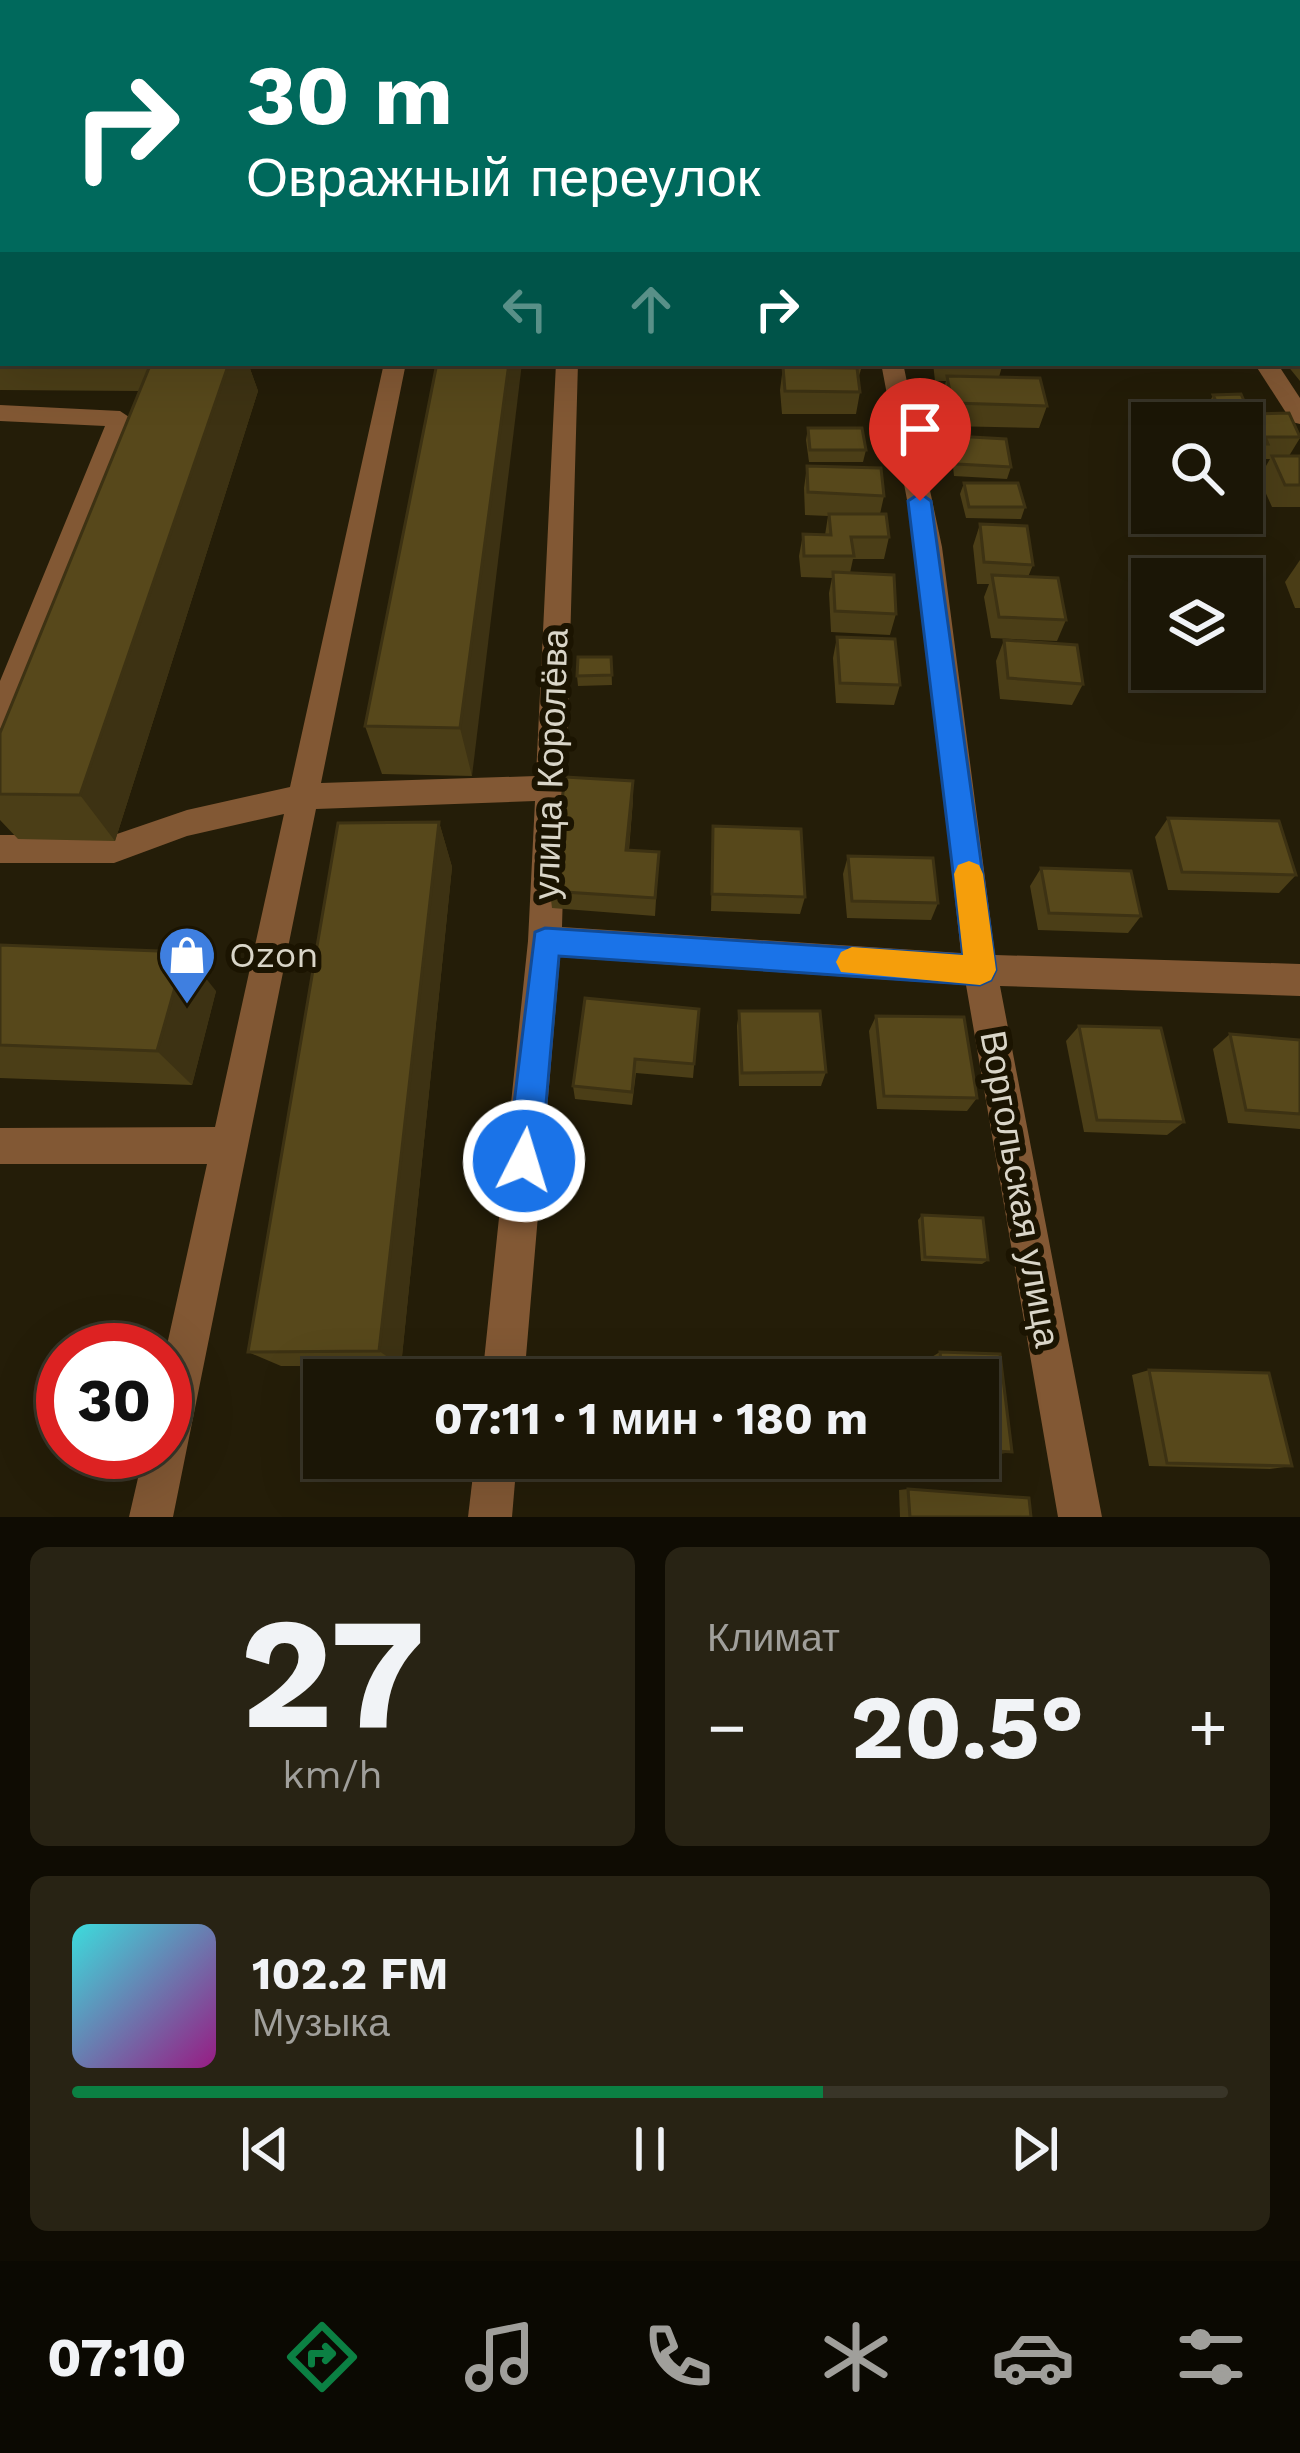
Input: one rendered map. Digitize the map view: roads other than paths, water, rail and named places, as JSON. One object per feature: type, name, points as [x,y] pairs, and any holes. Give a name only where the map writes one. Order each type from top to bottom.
[{"type":"street","points":[[192,1324],[394,366]]},
{"type":"street","name":"улица Королёва","points":[[505,1359],[545,941],[567,366]]},
{"type":"street","name":"Воргольская улица","points":[[893,366],[929,547],[980,970],[1080,1517]]},
{"type":"street","points":[[1267,366],[1300,416]]},
{"type":"street","points":[[0,413],[120,419],[0,717]]},
{"type":"street","points":[[0,849],[114,849],[187,823],[306,796],[548,788]]},
{"type":"street","points":[[545,941],[980,970],[1300,980]]},
{"type":"street","points":[[0,1146],[230,1145]]},
{"type":"street","points":[[151,1517],[159,1479]]},
{"type":"street","points":[[490,1517],[494,1479]]},
{"type":"place","name":"Ozon","points":[[187,1006]]}]
